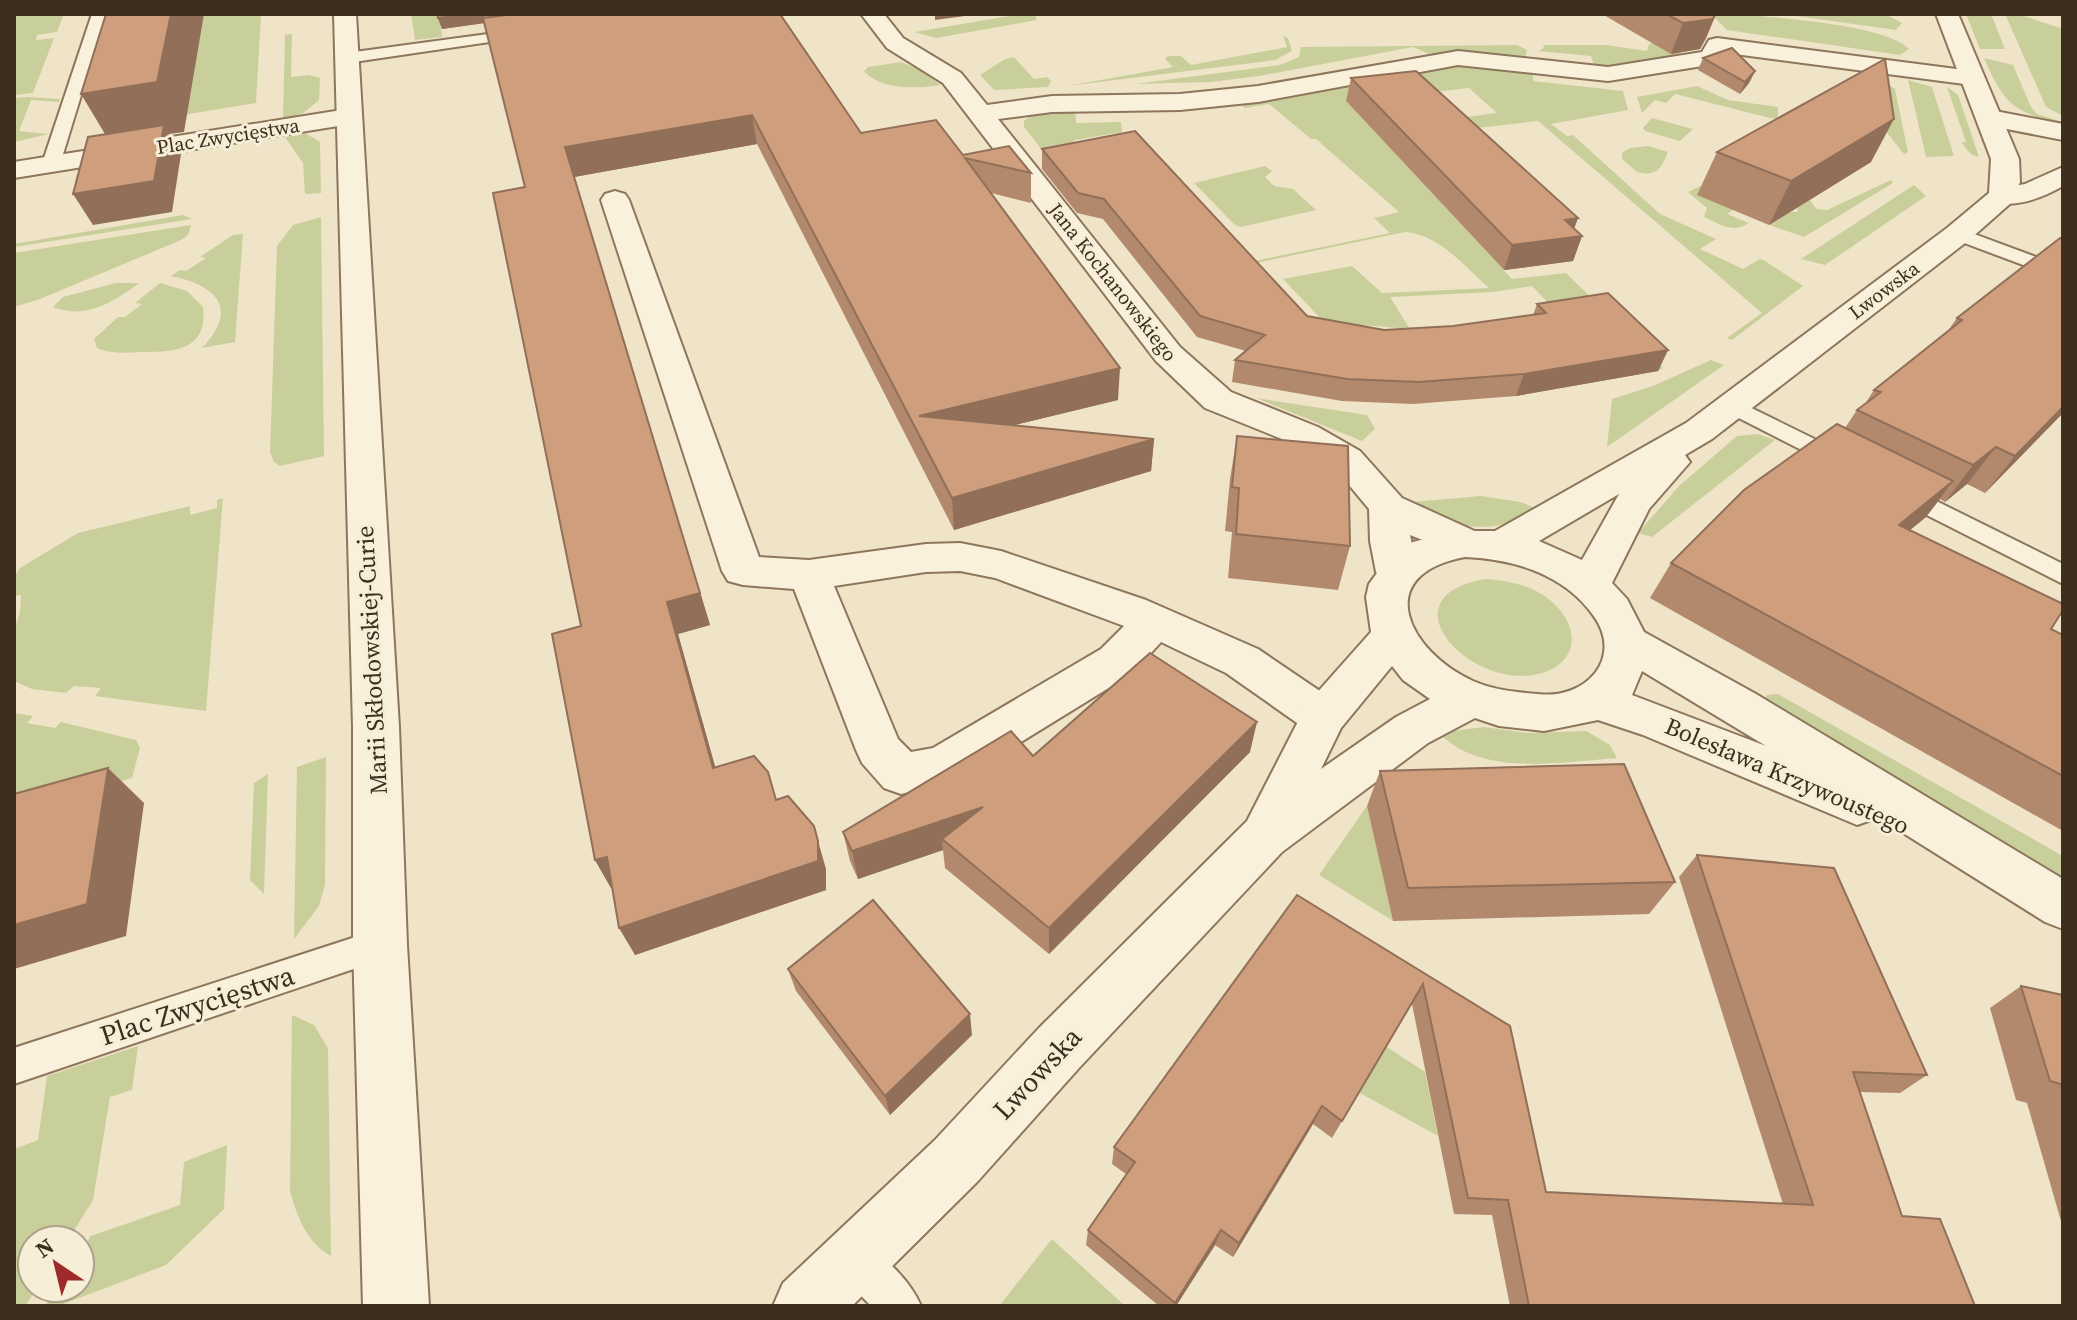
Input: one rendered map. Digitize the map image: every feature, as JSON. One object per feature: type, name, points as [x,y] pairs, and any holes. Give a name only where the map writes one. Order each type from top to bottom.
[{"type":"street","name":"Marii Skłodowskiej-Curie","points":[[345,14],[376,727],[380,945],[396,1306]]},
{"type":"street","name":"Jana Kochanowskiego","points":[[872,14],[895,43],[952,78],[1183,371],[1218,400],[1305,435],[1347,459],[1388,507],[1484,544]]},
{"type":"street","points":[[1947,14],[1994,128],[2007,168],[2002,196],[2032,192],[2063,175]]},
{"type":"street","points":[[982,114],[1052,104],[1180,102],[1258,94],[1458,58],[1608,74],[1627,73],[1709,58],[1714,55],[1717,45],[1972,78]]},
{"type":"street","name":"Plac Zwycięstwa","points":[[14,170],[348,117]]},
{"type":"street","points":[[1994,128],[2063,132]]},
{"type":"street","points":[[1994,128],[2063,154]]},
{"type":"street","name":"Lwowska","points":[[1484,544],[1699,431],[1958,234],[2002,196]]},
{"type":"street","points":[[615,200],[743,571],[809,575],[926,558],[960,557],[1001,565],[1131,611],[1242,661],[1323,717]]},
{"type":"street","name":"Lwowska","points":[[1590,586],[1634,501],[1699,431]]},
{"type":"street","points":[[1388,507],[1390,541],[1397,572]]},
{"type":"street","points":[[1484,544],[1534,552],[1563,565],[1608,603],[1626,642],[1624,666],[1615,686],[1595,701],[1572,709],[1539,714],[1503,710],[1468,700],[1435,682],[1409,660],[1393,636],[1386,613],[1388,592],[1397,572],[1415,557],[1438,547],[1484,544]]},
{"type":"street","points":[[809,575],[879,750],[901,774],[944,765],[1117,661],[1153,623]]},
{"type":"street","name":"Lwowska","points":[[1264,837],[1323,717],[1393,636]]},
{"type":"street","name":"Bolesława Krzywoustego","points":[[1626,642],[1740,707],[2063,906]]},
{"type":"street","name":"Lwowska","points":[[806,1306],[956,1161],[1059,1048],[1264,837],[1412,730],[1468,700]]},
{"type":"street","name":"Bolesława Krzywoustego","points":[[1595,701],[1659,722],[1977,855]]},
{"type":"lane","points":[[51,164],[99,14]]},
{"type":"lane","points":[[347,58],[534,32]]},
{"type":"lane","points":[[1958,234],[2063,274]]},
{"type":"lane","points":[[1733,406],[2063,575]]},
{"type":"lane","name":"Plac Zwycięstwa","points":[[14,1066],[380,945]]},
{"type":"lane","points":[[855,1261],[900,1306]]},
{"type":"green space","points":[[64,14],[57,32],[37,35],[36,40],[54,38],[33,93],[14,95],[14,16]]},
{"type":"green space","points":[[203,14],[261,14],[256,103],[103,128]]},
{"type":"green space","points":[[411,14],[439,14],[442,37],[415,40]]},
{"type":"green space","points":[[1035,14],[1037,20],[936,38],[915,32]]},
{"type":"green space","points":[[1711,14],[1784,18],[1846,26],[1895,40],[1909,49],[1900,55],[1727,30]]},
{"type":"green space","points":[[1782,14],[1885,14],[1902,23],[1896,30]]},
{"type":"green space","points":[[1966,14],[1991,14],[2005,49],[1980,49]]},
{"type":"green space","points":[[2005,14],[2018,14],[2063,29],[2063,116],[2046,107]]},
{"type":"green space","points":[[292,34],[291,77],[309,75],[320,78],[319,100],[303,113],[283,120],[285,35]]},
{"type":"green space","points":[[1283,36],[1288,38],[1292,51],[1275,60],[1067,86],[1173,67],[1165,59],[1168,56],[1181,56],[1191,65],[1287,47]]},
{"type":"green space","points":[[1658,42],[1680,50],[1681,54],[1608,68],[1594,65],[1591,56],[1538,51],[1544,48],[1543,45],[1606,45],[1647,51],[1649,44]]},
{"type":"green space","points":[[1517,45],[1527,50],[1525,59],[1465,53],[1429,54],[1413,47],[1259,76],[1211,82],[1135,84],[1280,65],[1299,57],[1301,47]]},
{"type":"green space","points":[[1014,57],[1034,79],[1047,77],[1051,81],[1048,87],[994,90],[980,75],[1005,59]]},
{"type":"green space","points":[[1984,58],[2013,65],[2031,107],[2037,114],[2063,122],[2063,125],[2032,115],[2012,104],[1998,86]]},
{"type":"green space","points":[[901,62],[922,71],[940,85],[889,85],[864,71],[868,67]]},
{"type":"green space","points":[[1450,64],[1528,71],[1533,74],[1533,81],[1623,91],[1628,110],[1551,124],[1567,136],[1573,135],[1660,214],[1716,239],[1700,249],[1743,269],[1760,259],[1803,286],[1732,340],[1727,338],[1762,313],[1538,121],[1477,128],[1466,117],[1497,113],[1469,88],[1347,102],[1512,279],[1566,273],[1663,368],[1658,371],[1565,320],[1532,286],[1493,292],[1390,297],[1410,329],[1324,322],[1283,279],[1352,266],[1382,293],[1489,288],[1440,245],[1405,232],[1256,263],[1254,261],[1390,233],[1374,218],[1399,212],[1316,139],[1311,139],[1269,104],[1245,108],[1239,103]]},
{"type":"green space","points":[[1908,80],[1932,87],[1954,156],[1926,157]]},
{"type":"green space","points":[[1889,85],[1895,89],[1908,152],[1904,154],[1884,129]]},
{"type":"green space","points":[[1697,86],[1728,100],[1778,107],[1778,120],[1675,94],[1666,103],[1655,100],[1642,113],[1637,97]]},
{"type":"green space","points":[[1947,87],[1958,95],[1979,157],[1969,152],[1962,142],[1966,142]]},
{"type":"green space","points":[[14,98],[60,99],[59,102],[31,100],[19,131],[49,134],[14,142]]},
{"type":"green space","points":[[1075,109],[1076,123],[1121,122],[1122,132],[1075,140],[1057,155],[1046,155],[1024,127],[1024,121],[1029,117],[1027,113]]},
{"type":"green space","points":[[1652,118],[1693,129],[1680,141],[1645,131],[1643,128]]},
{"type":"green space","points":[[282,133],[305,133],[320,142],[321,193],[305,194],[303,163]]},
{"type":"green space","points":[[1648,146],[1668,152],[1654,172],[1637,172],[1622,159],[1622,153],[1630,148]]},
{"type":"green space","points":[[1265,166],[1272,171],[1265,177],[1274,186],[1293,189],[1316,210],[1241,227],[1235,225],[1194,183]]},
{"type":"green space","points":[[1891,180],[1893,183],[1804,237],[1769,225],[1790,212],[1798,212],[1797,207],[1810,200],[1816,209],[1827,210]]},
{"type":"green space","points":[[1914,185],[1926,196],[1825,265],[1801,259]]},
{"type":"green space","points":[[1700,186],[1733,210],[1727,214],[1749,223],[1732,228],[1704,217],[1707,208],[1688,192]]},
{"type":"green space","points":[[183,215],[192,219],[14,247],[14,244]]},
{"type":"green space","points":[[321,217],[324,456],[280,466],[274,462],[270,452],[277,246],[293,225]]},
{"type":"green space","points":[[191,225],[188,235],[181,240],[14,307],[14,253]]},
{"type":"green space","points":[[243,234],[235,342],[202,348],[220,321],[218,300],[200,285],[171,276],[180,270],[186,271],[206,258],[200,257],[233,235]]},
{"type":"green space","points":[[116,283],[139,283],[99,307],[76,311],[53,307],[63,297]]},
{"type":"green space","points":[[160,283],[187,291],[203,307],[203,322],[194,341],[166,351],[119,353],[97,348],[94,339],[118,317],[125,317],[142,304],[135,303]]},
{"type":"green space","points":[[1711,360],[1724,365],[1607,447],[1612,399],[1653,386]]},
{"type":"green space","points":[[1256,398],[1367,415],[1375,429],[1362,441]]},
{"type":"green space","points":[[1758,434],[1775,440],[1652,537],[1638,533],[1679,486],[1737,436]]},
{"type":"green space","points":[[1481,496],[1520,502],[1538,509],[1501,525],[1477,527],[1431,515],[1411,502]]},
{"type":"green space","points":[[223,498],[206,711],[95,696],[101,688],[74,686],[66,693],[32,689],[14,681],[14,631],[21,595],[14,596],[14,577],[20,568],[78,533],[190,506],[190,515],[217,508],[217,500]]},
{"type":"green space","points":[[1486,579],[1528,587],[1550,600],[1561,611],[1568,622],[1571,645],[1560,664],[1533,675],[1507,675],[1483,667],[1461,654],[1446,637],[1438,619],[1441,602],[1456,588]]},
{"type":"green space","points":[[1778,694],[2063,856],[2063,877],[1762,704],[1767,695]]},
{"type":"green space","points":[[14,713],[33,716],[27,723],[55,728],[61,722],[136,740],[140,748],[132,778],[14,810]]},
{"type":"green space","points":[[1484,727],[1527,733],[1586,731],[1610,745],[1617,758],[1548,764],[1501,762],[1459,748],[1441,735],[1444,732]]},
{"type":"green space","points":[[326,757],[325,885],[319,906],[294,939],[297,767]]},
{"type":"green space","points":[[268,774],[264,894],[250,880],[254,783]]},
{"type":"green space","points":[[1367,806],[1393,921],[1319,875]]},
{"type":"green space","points":[[292,1015],[314,1025],[328,1048],[331,1256],[315,1244],[304,1228],[290,1191]]},
{"type":"green space","points":[[1355,1026],[1425,1072],[1438,1136],[1349,1087]]},
{"type":"green space","points":[[138,1046],[132,1090],[110,1097],[93,1200],[78,1224],[16,1224],[16,1304],[26,1304],[14,1306],[14,1149],[38,1140],[47,1076]]},
{"type":"green space","points":[[227,1145],[224,1209],[166,1265],[96,1292],[96,1234],[180,1205],[184,1162]]},
{"type":"green space","points":[[1052,1239],[1125,1306],[999,1306]]},
{"type":"building","points":[[106,14],[171,14],[157,82],[81,94]]},
{"type":"building","points":[[437,14],[465,14],[438,18]]},
{"type":"building","points":[[483,14],[513,14],[484,18]]},
{"type":"building","points":[[513,14],[780,14],[861,133],[936,120],[963,155],[1009,146],[1031,173],[965,158],[1120,368],[919,416],[1154,439],[952,498],[752,115],[565,147],[700,593],[667,602],[713,768],[754,756],[768,772],[776,800],[788,796],[814,826],[818,841],[818,861],[619,928],[607,857],[595,860],[552,634],[581,626],[493,193],[525,187],[483,18]]},
{"type":"building","points":[[1666,14],[1715,14],[1713,19],[1683,23]]},
{"type":"building","points":[[1732,48],[1755,71],[1745,82],[1703,58]]},
{"type":"building","points":[[1885,59],[1894,119],[1791,181],[1717,152]]},
{"type":"building","points":[[1416,71],[1578,218],[1565,220],[1582,236],[1512,245],[1351,78]]},
{"type":"building","points":[[164,125],[154,181],[73,194],[88,137]]},
{"type":"building","points":[[1135,131],[1307,316],[1384,330],[1453,326],[1546,313],[1537,304],[1608,293],[1668,350],[1524,374],[1419,382],[1347,379],[1235,360],[1265,335],[1200,316],[1104,199],[1078,193],[1042,149]]},
{"type":"building","points":[[2060,238],[2063,239],[2063,407],[2015,456],[1996,447],[1973,465],[1857,410],[1881,392],[1874,390],[1962,320],[1957,318]]},
{"type":"building","points":[[1837,424],[1953,481],[1899,525],[2063,604],[2063,610],[2051,629],[2063,635],[2063,776],[1671,563],[1744,490]]},
{"type":"building","points":[[1237,436],[1348,446],[1350,546],[1236,534],[1239,488],[1232,487]]},
{"type":"building","points":[[1150,653],[1257,722],[1049,928],[942,839],[983,807],[852,851],[843,832],[1011,731],[1033,756]]},
{"type":"building","points":[[1624,764],[1675,882],[1408,888],[1380,771]]},
{"type":"building","points":[[108,768],[87,904],[14,925],[14,794]]},
{"type":"building","points":[[1697,855],[1834,868],[1927,1075],[1853,1072],[1902,1216],[1940,1219],[1975,1306],[1529,1306],[1508,1200],[1468,1198],[1423,984],[1342,1121],[1322,1106],[1239,1243],[1221,1230],[1175,1303],[1088,1230],[1135,1162],[1114,1147],[1297,895],[1510,1026],[1546,1192],[1813,1205]]},
{"type":"building","points":[[873,900],[970,1014],[885,1096],[788,969]]},
{"type":"building","points":[[2021,986],[2063,995],[2063,1091],[2061,1084],[2050,1081]]}]
